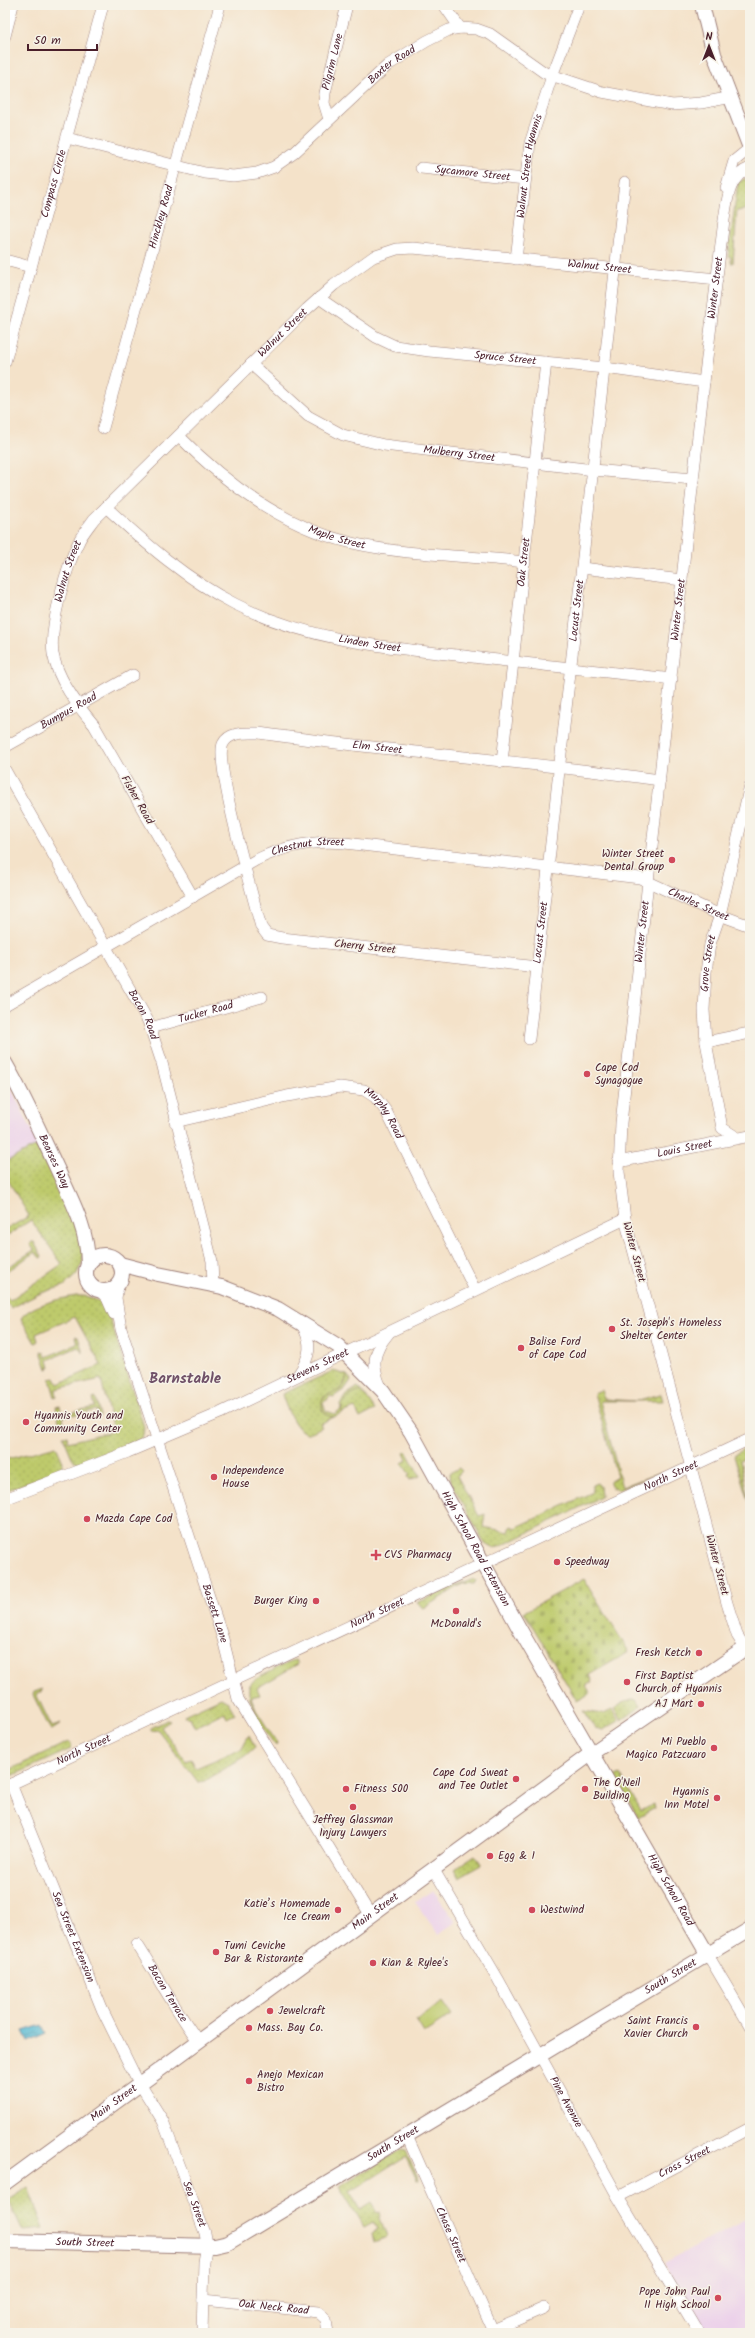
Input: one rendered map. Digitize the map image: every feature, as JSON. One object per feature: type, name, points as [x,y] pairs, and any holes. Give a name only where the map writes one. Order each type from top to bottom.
[{"type":"main road","points":[[702,5],[714,54],[730,92],[750,148]]},
{"type":"main road","points":[[711,5],[730,92]]},
{"type":"main road","name":"Bearses Way","points":[[5,1063],[30,1110],[82,1224],[88,1245],[88,1264]]},
{"type":"main road","points":[[82,1224],[94,1242],[114,1260],[120,1282]]},
{"type":"main road","points":[[158,1274],[120,1282],[110,1291],[100,1291],[89,1283],[86,1272],[88,1264],[95,1258],[114,1260],[158,1274],[213,1285],[267,1304],[300,1321],[346,1353]]},
{"type":"main road","name":"High School Road Extension","points":[[346,1353],[383,1391],[409,1428],[483,1563],[592,1753]]},
{"type":"main road","name":"Main Street","points":[[5,2184],[141,2086],[592,1753],[748,1646]]},
{"type":"main road","name":"High School Road","points":[[592,1753],[708,1954]]},
{"type":"main road","name":"South Street","points":[[5,2241],[207,2246],[228,2244],[750,1929]]},
{"type":"street","points":[[5,36],[13,5]]},
{"type":"street","name":"Compass Circle","points":[[5,362],[103,5]]},
{"type":"street","name":"Hinckley Road","points":[[103,428],[220,5]]},
{"type":"street","name":"Pilgrim Lane","points":[[329,119],[324,103],[325,93],[347,5]]},
{"type":"street","points":[[444,5],[460,28]]},
{"type":"street","name":"Walnut Street Hyannis","points":[[516,258],[530,143],[552,76],[579,5]]},
{"type":"street","name":"Baxter Road","points":[[66,138],[176,167],[212,174],[233,176],[257,173],[282,162],[376,74],[399,57],[442,33],[460,28],[476,29],[490,34],[552,76],[622,97],[672,105],[695,104],[730,92]]},
{"type":"street","name":"Winter Street","points":[[727,201],[726,192],[730,170],[738,156],[750,148]]},
{"type":"street","name":"Sycamore Street","points":[[421,168],[525,179]]},
{"type":"street","name":"Winter Street","points":[[748,1646],[737,1635],[727,1603],[625,1219],[618,1162],[704,382],[727,201],[736,176],[750,168]]},
{"type":"street","name":"Locust Street","points":[[529,1039],[561,767],[569,668],[594,470],[625,182]]},
{"type":"street","name":"Walnut Street","points":[[78,706],[56,663],[53,653],[54,628],[66,577],[75,550],[85,531],[106,507],[319,298],[364,262],[380,253],[397,249],[413,248],[717,279]]},
{"type":"street","points":[[5,260],[31,267]]},
{"type":"street","name":"Spruce Street","points":[[319,298],[376,337],[395,346],[429,351],[605,368],[704,382]]},
{"type":"street","name":"Oak Street","points":[[502,762],[546,362]]},
{"type":"street","name":"Mulberry Street","points":[[252,364],[308,416],[343,435],[384,445],[594,470],[693,479]]},
{"type":"street","name":"Maple Street","points":[[178,436],[221,477],[253,500],[285,517],[338,539],[376,547],[525,562]]},
{"type":"street","name":"Linden Street","points":[[106,507],[170,562],[206,588],[235,604],[281,624],[321,636],[355,643],[513,663],[672,679]]},
{"type":"street","points":[[582,568],[682,580]]},
{"type":"street","name":"Bumpus Road","points":[[5,747],[133,675]]},
{"type":"street","name":"Fisher Road","points":[[78,706],[94,725],[193,897]]},
{"type":"street","name":"Elm Street","points":[[246,866],[221,758],[222,744],[232,736],[259,733],[435,756],[561,767],[660,780]]},
{"type":"street","name":"Bacon Road","points":[[5,770],[138,1002],[150,1028],[160,1056],[175,1122],[212,1261],[213,1285]]},
{"type":"street","name":"Grove Street","points":[[736,1137],[722,1128],[706,1042],[704,1010],[706,972],[710,944],[720,915],[750,785]]},
{"type":"street","name":"Chestnut Street","points":[[5,1005],[264,856],[292,846],[333,842],[549,866],[628,876],[648,881]]},
{"type":"street","name":"Cherry Street","points":[[246,866],[261,927],[263,932],[271,937],[537,967]]},
{"type":"street","name":"Charles Street","points":[[648,881],[720,915],[750,926]]},
{"type":"street","name":"Tucker Road","points":[[150,1028],[262,997]]},
{"type":"street","points":[[706,1042],[750,1033]]},
{"type":"street","name":"Murphy Road","points":[[175,1122],[326,1089],[351,1087],[371,1094],[386,1111],[475,1290]]},
{"type":"street","name":"Louis Street","points":[[618,1162],[736,1137],[750,1136]]},
{"type":"street","name":"Stevens Street","points":[[5,1499],[157,1440],[297,1377],[625,1219]]},
{"type":"street","name":"Bassett Lane","points":[[120,1282],[116,1298],[121,1329],[223,1639],[241,1706],[371,1916]]},
{"type":"street","points":[[100,1291],[107,1298],[121,1329]]},
{"type":"street","points":[[297,1377],[305,1365],[310,1348],[307,1334],[300,1321]]},
{"type":"street","points":[[383,1391],[376,1376],[374,1360],[377,1348],[390,1332]]},
{"type":"street","name":"North Street","points":[[8,1786],[233,1679],[750,1439]]},
{"type":"street","name":"Sea Street Extension","points":[[8,1786],[102,2009],[141,2086]]},
{"type":"street","name":"Pine Avenue","points":[[434,1870],[618,2197],[699,2333]]},
{"type":"street","name":"Bacon Terrace","points":[[137,1944],[168,1992],[180,2017],[199,2042]]},
{"type":"street","name":"High School Road","points":[[708,1954],[750,2026]]},
{"type":"street","name":"Sea Street","points":[[141,2086],[164,2121],[205,2232],[207,2246],[204,2262],[202,2333]]},
{"type":"street","name":"Cross Street","points":[[618,2197],[750,2128]]},
{"type":"street","name":"Chase Street","points":[[407,2136],[494,2332]]},
{"type":"street","name":"Oak Neck Road","points":[[203,2300],[318,2312],[326,2319],[328,2333]]},
{"type":"street","points":[[494,2332],[544,2308]]},
{"type":"shaded area","points":[[5,1076],[39,1145],[5,1165]]},
{"type":"shaded area","points":[[433,1890],[456,1922],[438,1934],[415,1902]]},
{"type":"shaded area","name":"Pope John Paul II High School","points":[[750,2218],[750,2333],[706,2333],[664,2263]]},
{"type":"green space","points":[[743,179],[750,181],[750,209],[737,211],[733,263],[731,263],[731,257],[728,256],[738,183]]},
{"type":"green space","points":[[36,1146],[42,1151],[83,1242],[83,1262],[76,1275],[64,1286],[41,1293],[11,1308],[5,1301],[5,1295],[10,1300],[62,1264],[31,1220],[5,1237],[5,1230],[29,1216],[5,1175],[5,1162]]},
{"type":"green space","points":[[34,1242],[42,1257],[40,1258],[35,1252],[5,1273],[5,1269],[34,1250],[30,1244]]},
{"type":"green space","points":[[76,1296],[86,1296],[95,1299],[102,1304],[108,1312],[144,1427],[143,1435],[139,1441],[79,1463],[73,1460],[63,1436],[67,1436],[68,1442],[113,1431],[101,1379],[56,1389],[57,1396],[55,1397],[50,1379],[55,1378],[58,1384],[101,1365],[75,1317],[36,1334],[38,1341],[35,1343],[21,1319],[24,1314],[30,1310],[46,1303]]},
{"type":"green space","points":[[75,1336],[78,1337],[83,1353],[78,1347],[48,1360],[50,1368],[47,1369],[41,1351],[44,1352],[46,1357],[77,1344]]},
{"type":"green space","points":[[333,1371],[347,1375],[344,1384],[339,1390],[323,1397],[322,1410],[328,1415],[334,1417],[320,1424],[322,1427],[314,1431],[307,1433],[303,1432],[291,1417],[282,1394]]},
{"type":"green space","points":[[347,1375],[351,1380],[345,1389],[333,1397],[331,1396],[323,1403],[326,1411],[335,1414],[341,1409],[340,1404],[346,1395],[358,1387],[362,1391],[351,1394],[343,1403],[341,1413],[334,1417],[328,1415],[324,1412],[322,1407],[322,1400],[327,1395],[343,1387]]},
{"type":"green space","points":[[601,1390],[604,1399],[635,1401],[600,1401],[622,1487],[661,1472],[618,1490],[612,1487],[609,1482],[617,1477],[594,1393]]},
{"type":"green space","points":[[362,1391],[375,1410],[360,1418],[355,1408],[341,1413],[343,1403],[351,1394]]},
{"type":"green space","points":[[661,1394],[663,1401],[635,1401]]},
{"type":"green space","points":[[96,1398],[100,1416],[98,1417],[96,1410],[63,1417],[64,1425],[60,1425],[56,1407],[60,1406],[62,1414],[95,1407],[93,1399]]},
{"type":"green space","points":[[750,1445],[750,1455],[740,1460],[750,1507],[734,1455]]},
{"type":"green space","points":[[56,1446],[63,1462],[61,1469],[5,1491],[5,1452],[8,1459]]},
{"type":"green space","points":[[406,1451],[420,1476],[410,1480],[408,1476],[410,1475],[402,1463],[407,1460],[404,1453]]},
{"type":"green space","points":[[459,1468],[462,1471],[457,1476],[479,1516],[485,1514],[483,1527],[509,1532],[511,1526],[515,1528],[593,1492],[592,1485],[597,1483],[600,1486],[601,1497],[499,1547],[492,1548],[485,1544],[451,1482],[450,1473]]},
{"type":"green space","points":[[471,1579],[476,1580],[474,1584],[464,1583],[424,1608],[417,1603]]},
{"type":"green space","points":[[584,1579],[629,1652],[589,1675],[592,1682],[586,1686],[591,1693],[577,1701],[524,1612]]},
{"type":"green space","points":[[296,1660],[298,1664],[257,1688],[260,1695],[251,1697],[256,1710],[277,1743],[276,1746],[257,1717],[250,1698],[250,1685],[259,1677],[286,1663]]},
{"type":"green space","points":[[42,1689],[42,1691],[36,1694],[52,1727],[61,1724],[52,1730],[50,1729],[33,1695],[34,1692]]},
{"type":"green space","points":[[221,1698],[228,1702],[235,1714],[227,1718],[224,1712],[195,1727],[190,1718],[184,1716],[186,1714]]},
{"type":"green space","points":[[635,1699],[641,1706],[621,1720],[614,1709],[623,1703]]},
{"type":"green space","points":[[612,1710],[619,1721],[603,1730],[595,1728],[583,1711],[603,1714]]},
{"type":"green space","points":[[167,1720],[170,1721],[161,1727],[186,1761],[191,1759],[196,1768],[241,1749],[249,1735],[255,1747],[245,1756],[205,1781],[198,1782],[158,1730],[151,1731],[151,1728]]},
{"type":"green space","points":[[68,1742],[71,1744],[71,1749],[5,1779],[5,1772]]},
{"type":"green space","points":[[620,1774],[641,1811],[654,1804],[655,1808],[638,1818],[614,1777]]},
{"type":"green space","points":[[475,1855],[482,1865],[459,1878],[454,1869]]},
{"type":"green space","points":[[443,2002],[452,2015],[424,2033],[416,2020]]},
{"type":"green space","points":[[401,2150],[406,2151],[419,2180],[417,2180],[406,2157],[350,2192],[360,2210],[371,2203],[377,2213],[380,2212],[380,2219],[387,2237],[374,2242],[372,2233],[378,2229],[373,2222],[364,2227],[339,2186]]},
{"type":"green space","points":[[28,2187],[44,2229],[23,2231],[8,2200]]},
{"type":"water","points":[[42,2025],[46,2033],[28,2041],[23,2031]]},
{"type":"place","name":"Winter Street Dental Group","points":[[672,860]]},
{"type":"place","name":"Cape Cod Synagogue","points":[[587,1074]]},
{"type":"place","name":"St. Joseph's Homeless Shelter Center","points":[[612,1329]]},
{"type":"place","name":"Balise Ford of Cape Cod","points":[[521,1348]]},
{"type":"place","name":"Hyannis Youth and Community Center","points":[[26,1422]]},
{"type":"place","name":"Independence House","points":[[214,1477]]},
{"type":"place","name":"Mazda Cape Cod","points":[[87,1519]]},
{"type":"place","name":"CVS Pharmacy","points":[[376,1555]]},
{"type":"place","name":"Speedway","points":[[557,1562]]},
{"type":"place","name":"Burger King","points":[[316,1601]]},
{"type":"place","name":"McDonald's","points":[[456,1611]]},
{"type":"place","name":"Fresh Ketch","points":[[699,1653]]},
{"type":"place","name":"First Baptist Church of Hyannis","points":[[627,1682]]},
{"type":"place","name":"AJ Mart","points":[[701,1704]]},
{"type":"place","name":"Mi Pueblo Magico Patzcuaro","points":[[714,1748]]},
{"type":"place","name":"Cape Cod Sweat and Tee Outlet","points":[[516,1779]]},
{"type":"place","name":"Fitness 500","points":[[346,1789]]},
{"type":"place","name":"The O'Neil Building","points":[[585,1789]]},
{"type":"place","name":"Hyannis Inn Motel","points":[[717,1798]]},
{"type":"place","name":"Jeffrey Glassman Injury Lawyers","points":[[353,1807]]},
{"type":"place","name":"Egg & I","points":[[490,1856]]},
{"type":"place","name":"Katie’s Homemade Ice Cream","points":[[338,1910]]},
{"type":"place","name":"Westwind","points":[[532,1910]]},
{"type":"place","name":"Tumi Ceviche Bar & Ristorante","points":[[216,1952]]},
{"type":"place","name":"Kian & Rylee's","points":[[373,1963]]},
{"type":"place","name":"Jewelcraft","points":[[270,2011]]},
{"type":"place","name":"Saint Francis Xavier Church","points":[[696,2027]]},
{"type":"place","name":"Mass. Bay Co.","points":[[249,2028]]},
{"type":"place","name":"Anejo Mexican Bistro","points":[[249,2081]]},
{"type":"place","name":"Pope John Paul II High School","points":[[718,2298]]},
{"type":"district","name":"Barnstable","points":[[185,1379]]}]
